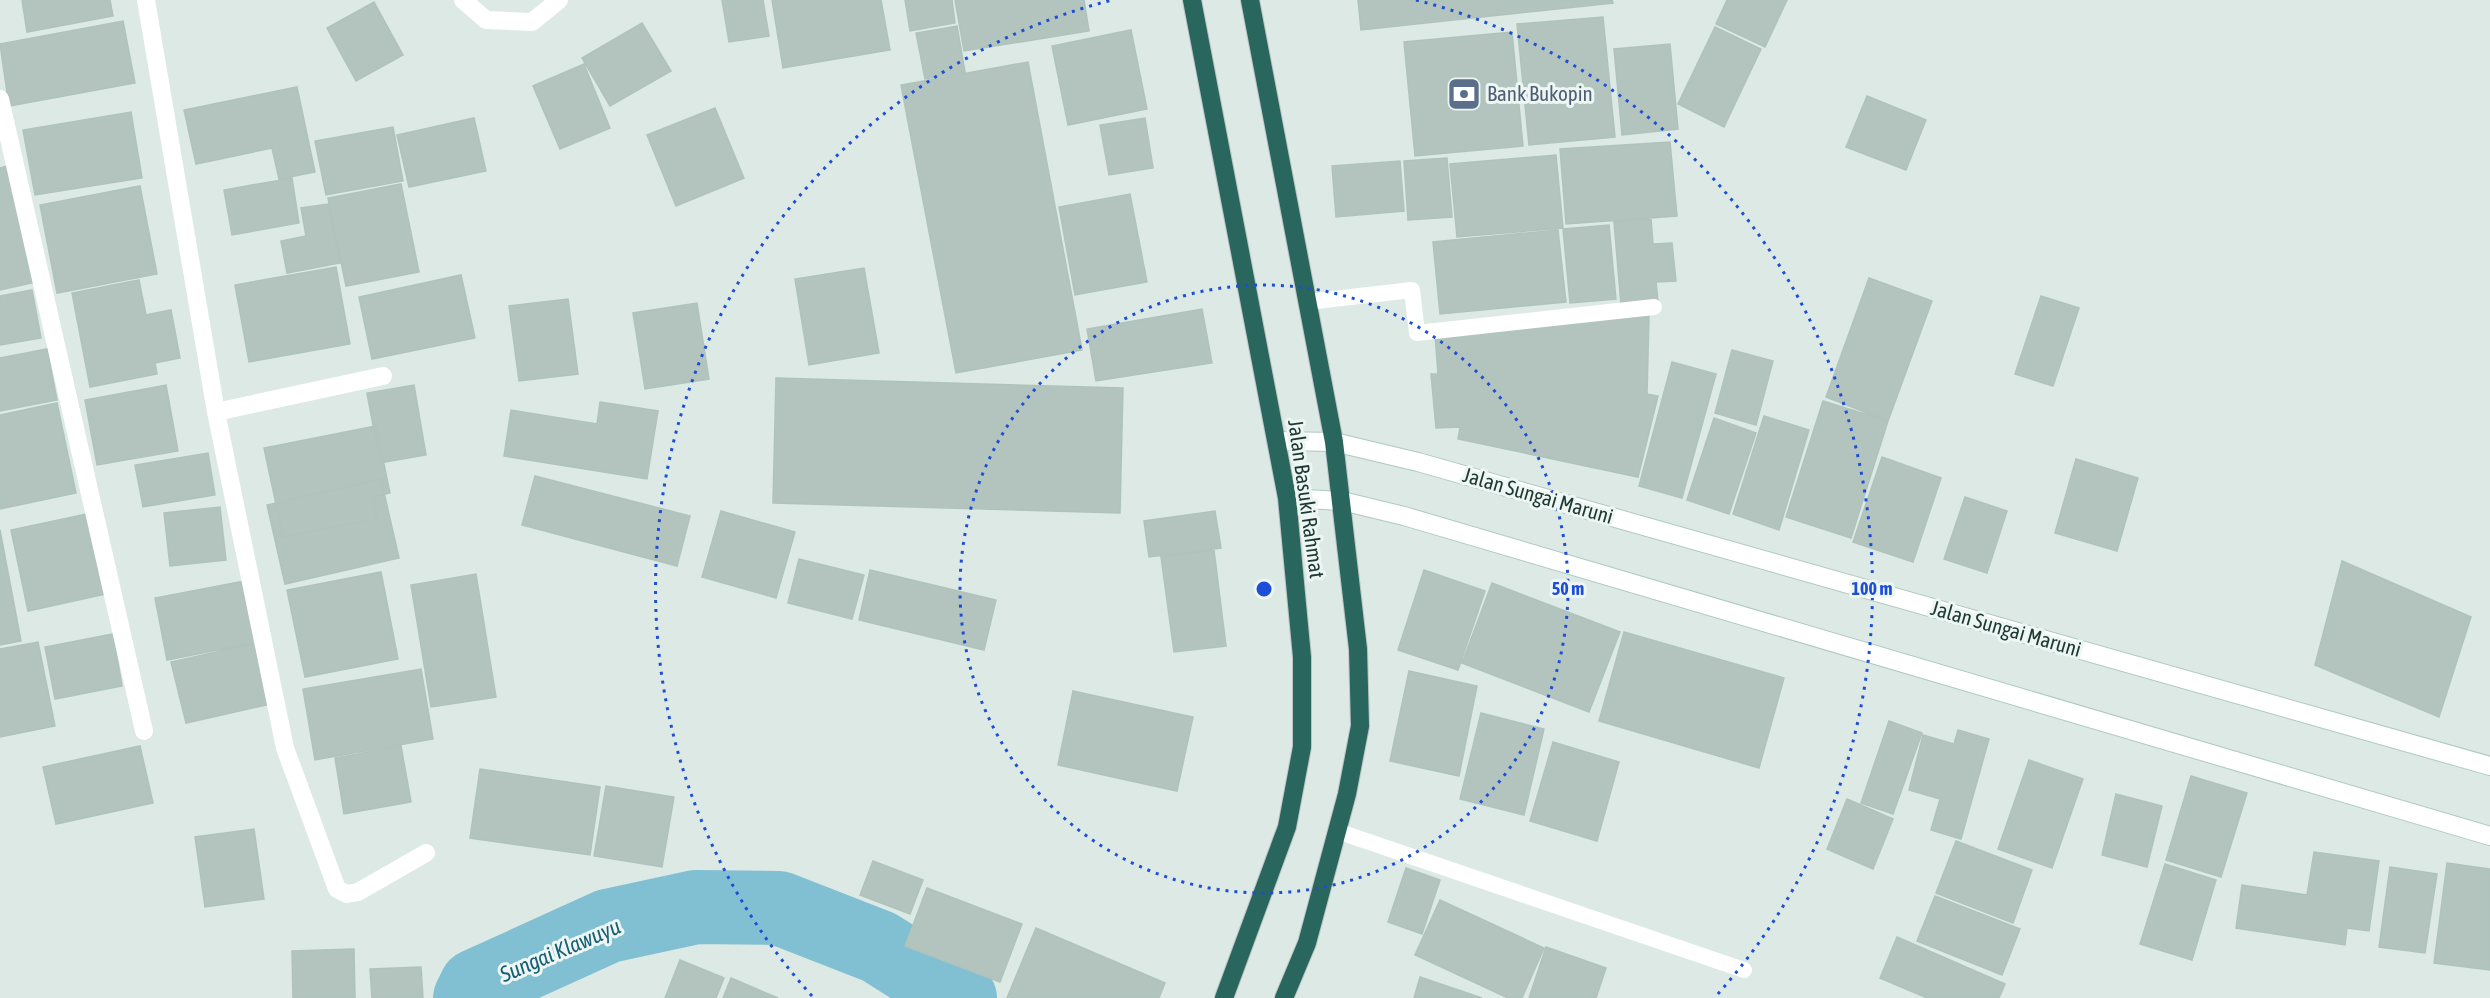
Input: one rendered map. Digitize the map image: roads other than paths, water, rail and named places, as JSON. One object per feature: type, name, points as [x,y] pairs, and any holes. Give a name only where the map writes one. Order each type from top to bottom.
[{"type":"highway","name":"Jalan Basuki Rahmat","points":[[1192,0],[1287,498],[1302,657],[1302,747],[1287,827],[1224,998]]},
{"type":"highway","name":"Jalan Basuki Rahmat","points":[[1250,0],[1334,442],[1358,649],[1360,726],[1337,831],[1307,943],[1284,998]]},
{"type":"main road","points":[[146,0],[216,412],[285,748],[337,889],[347,894],[358,892],[426,853]]},
{"type":"main road","points":[[463,0],[486,20],[532,22],[559,0]]},
{"type":"main road","points":[[0,99],[144,731]]},
{"type":"main road","points":[[216,412],[383,376]]},
{"type":"main road","name":"Jalan Sungai Maruni","points":[[1276,441],[1334,442],[1418,462],[2490,766]]},
{"type":"main road","points":[[1287,498],[1342,501],[1404,516],[2490,836]]},
{"type":"lane","points":[[1307,302],[1412,290],[1417,333],[1654,307]]},
{"type":"lane","points":[[1337,831],[1744,970]]},
{"type":"waterway","name":"Sungai Klawuyu","points":[[470,998],[476,986],[608,926],[696,907],[779,908],[879,947],[960,998]]},
{"type":"place","name":"Bank Bukopin","points":[[1464,94]]}]
